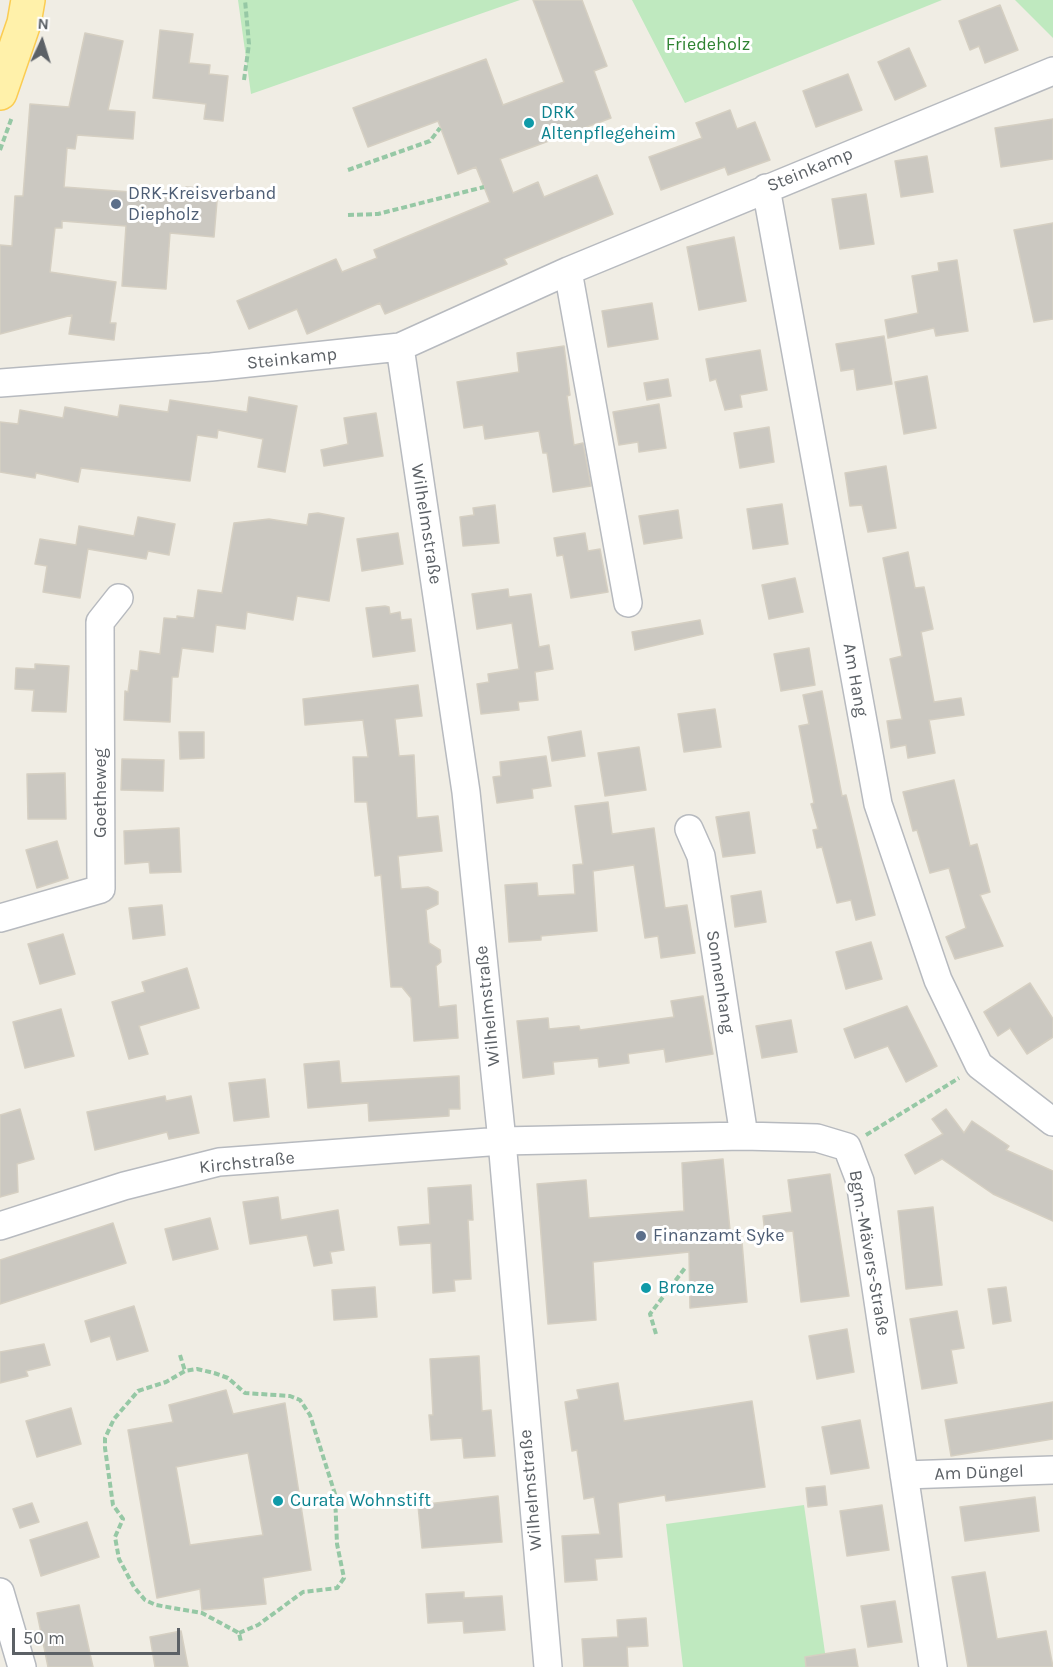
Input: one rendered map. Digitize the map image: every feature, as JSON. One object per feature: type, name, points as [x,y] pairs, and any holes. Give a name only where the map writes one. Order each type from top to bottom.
[{"type":"main road","points":[[0,93],[24,23],[28,0]]},
{"type":"street","name":"Steinkamp","points":[[0,382],[211,367],[400,347],[568,271],[1053,71]]},
{"type":"street","name":"Am Hang","points":[[766,188],[878,804],[938,980],[979,1065],[1053,1122]]},
{"type":"street","points":[[568,271],[628,603]]},
{"type":"street","name":"Wilhelmstraße","points":[[400,347],[466,792],[502,1141],[548,1667]]},
{"type":"street","name":"Goetheweg","points":[[0,918],[101,889],[100,622],[119,598]]},
{"type":"street","name":"Sonnenhang","points":[[689,830],[701,855],[744,1136]]},
{"type":"street","name":"Bgm.-Mävers-Straße","points":[[502,1141],[744,1136],[817,1138],[847,1146],[860,1181],[933,1667]]},
{"type":"street","name":"Kirchstraße","points":[[0,1226],[124,1185],[219,1162],[502,1141]]},
{"type":"street","name":"Am Düngel","points":[[904,1475],[1053,1470]]},
{"type":"street","points":[[0,1592],[22,1667]]},
{"type":"path","points":[[244,80],[249,44],[245,0]]},
{"type":"path","points":[[348,170],[430,141],[440,128]]},
{"type":"path","points":[[348,215],[378,214],[484,187]]},
{"type":"path","points":[[847,1146],[979,1065]]},
{"type":"path","points":[[657,1334],[650,1314],[685,1268]]},
{"type":"path","points":[[180,1355],[185,1371]]},
{"type":"path","points":[[239,1633],[258,1625],[303,1592],[337,1588],[344,1578],[338,1551],[335,1494],[310,1415],[300,1400],[281,1394],[245,1393],[228,1378],[214,1372],[197,1369],[185,1371],[166,1382],[138,1391],[114,1419],[105,1438],[113,1505],[123,1519],[115,1537],[119,1558],[134,1587],[145,1600],[156,1605],[202,1613],[239,1633],[241,1642]]},
{"type":"green space","points":[[238,0],[520,0],[251,94]]},
{"type":"green space","name":"Friedeholz","points":[[632,0],[942,0],[685,103]]},
{"type":"green space","points":[[1015,0],[1053,0],[1053,38]]},
{"type":"green space","points":[[804,1505],[827,1667],[683,1667],[666,1524]]},
{"type":"building","points":[[533,0],[582,0],[607,66],[594,71],[611,118],[500,159],[513,193],[538,182],[544,197],[597,175],[613,214],[504,259],[507,264],[385,314],[380,303],[307,334],[297,309],[249,329],[237,301],[336,259],[342,272],[377,258],[374,250],[490,202],[476,167],[458,174],[438,121],[368,147],[353,108],[486,59],[503,105],[564,82]]},
{"type":"building","points":[[1000,5],[1018,50],[985,63],[979,46],[970,50],[959,21]]},
{"type":"building","points":[[160,30],[193,34],[189,63],[210,65],[209,74],[228,76],[223,121],[204,119],[206,104],[153,98]]},
{"type":"building","points":[[85,33],[123,41],[108,110],[135,112],[133,139],[77,135],[75,149],[67,148],[64,187],[185,196],[186,187],[218,189],[214,237],[170,233],[166,289],[122,286],[126,226],[62,221],[62,228],[55,228],[50,272],[116,282],[110,323],[116,323],[114,340],[69,334],[72,315],[0,334],[0,245],[12,246],[15,196],[23,196],[30,104],[69,107]]},
{"type":"building","points":[[909,48],[926,86],[895,100],[878,62]]},
{"type":"building","points":[[848,74],[862,110],[816,127],[803,91]]},
{"type":"building","points":[[730,110],[737,129],[755,122],[770,160],[728,175],[725,167],[661,190],[649,157],[702,138],[696,123]]},
{"type":"building","points":[[1053,119],[1053,159],[1001,167],[995,128]]},
{"type":"building","points":[[927,156],[933,192],[901,197],[895,161]]},
{"type":"building","points":[[866,194],[874,244],[840,249],[832,199]]},
{"type":"building","points":[[1053,223],[1053,319],[1034,322],[1014,230]]},
{"type":"building","points":[[734,237],[746,301],[699,310],[687,247]]},
{"type":"building","points":[[957,260],[968,331],[936,336],[934,328],[888,338],[885,320],[918,313],[912,276],[939,271],[938,263]]},
{"type":"building","points":[[652,303],[658,339],[608,347],[602,311]]},
{"type":"building","points":[[884,336],[892,384],[857,390],[854,369],[841,371],[836,344]]},
{"type":"building","points":[[564,346],[570,395],[567,396],[574,445],[583,443],[591,486],[553,492],[547,453],[543,453],[539,431],[485,439],[483,425],[464,428],[457,382],[519,372],[517,353]]},
{"type":"building","points":[[760,350],[767,390],[740,395],[742,407],[725,410],[716,379],[710,381],[706,359]]},
{"type":"building","points":[[927,376],[936,428],[904,434],[895,382]]},
{"type":"building","points":[[668,379],[671,396],[647,400],[644,383]]},
{"type":"building","points":[[249,397],[297,406],[285,472],[258,467],[263,439],[218,430],[217,438],[197,435],[190,481],[81,468],[78,482],[36,473],[35,478],[0,472],[0,422],[18,424],[20,410],[63,418],[65,407],[118,417],[120,405],[168,412],[170,400],[247,412]]},
{"type":"building","points":[[659,404],[666,448],[639,452],[638,442],[619,445],[613,412]]},
{"type":"building","points":[[376,413],[383,456],[324,466],[321,450],[348,444],[344,418]]},
{"type":"building","points":[[769,427],[774,462],[740,468],[734,433]]},
{"type":"building","points":[[886,466],[896,528],[868,532],[862,505],[850,506],[845,473]]},
{"type":"building","points":[[782,504],[788,544],[753,549],[747,509]]},
{"type":"building","points":[[495,505],[499,543],[463,546],[460,517],[474,515],[473,508]]},
{"type":"building","points":[[678,510],[682,538],[644,544],[639,516]]},
{"type":"building","points":[[318,513],[344,518],[329,601],[297,596],[293,620],[247,612],[245,629],[216,625],[213,652],[182,648],[178,677],[172,677],[170,722],[124,720],[125,691],[128,692],[131,670],[138,671],[140,651],[160,654],[164,618],[177,619],[177,616],[194,618],[198,590],[222,593],[234,523],[269,519],[307,525],[309,514]]},
{"type":"building","points":[[138,517],[175,524],[169,555],[148,551],[146,559],[88,549],[80,598],[43,592],[47,566],[35,564],[40,539],[76,545],[79,526],[134,536]]},
{"type":"building","points":[[398,533],[403,564],[362,571],[357,539]]},
{"type":"building","points":[[585,533],[588,551],[600,549],[608,592],[571,598],[563,555],[557,556],[554,538]]},
{"type":"building","points":[[908,552],[915,588],[924,587],[933,629],[921,632],[934,702],[961,698],[964,715],[929,720],[935,753],[908,758],[906,745],[891,748],[887,721],[902,719],[890,659],[902,656],[883,558]]},
{"type":"building","points":[[795,578],[803,612],[769,619],[762,585]]},
{"type":"building","points":[[508,589],[509,597],[531,594],[539,647],[549,645],[553,669],[535,672],[538,700],[518,702],[519,710],[481,714],[477,684],[489,682],[488,674],[519,669],[512,623],[477,629],[472,594]]},
{"type":"building","points":[[389,607],[390,614],[400,612],[401,620],[411,619],[415,651],[373,657],[366,608]]},
{"type":"building","points":[[700,620],[703,634],[635,650],[632,632]]},
{"type":"building","points":[[809,648],[815,685],[781,691],[774,654]]},
{"type":"building","points":[[35,664],[69,666],[66,712],[32,711],[34,690],[15,689],[16,668],[35,669]]},
{"type":"building","points":[[418,685],[422,716],[395,719],[399,756],[414,755],[417,818],[438,816],[442,851],[398,856],[401,889],[428,887],[438,892],[438,904],[426,910],[429,943],[440,950],[441,962],[436,966],[439,1007],[456,1005],[458,1038],[414,1041],[411,998],[402,987],[391,987],[381,875],[375,876],[367,802],[355,802],[353,757],[368,757],[363,720],[305,725],[303,699]]},
{"type":"building","points":[[822,691],[842,796],[846,795],[875,915],[856,920],[851,900],[837,903],[822,847],[817,848],[813,830],[818,829],[811,804],[814,803],[799,726],[809,724],[803,695]]},
{"type":"building","points":[[715,709],[721,747],[684,752],[678,714]]},
{"type":"building","points":[[581,731],[585,756],[552,761],[548,737]]},
{"type":"building","points":[[179,732],[204,732],[204,758],[180,759]]},
{"type":"building","points":[[639,747],[646,790],[605,796],[598,753]]},
{"type":"building","points":[[546,756],[551,786],[532,789],[533,798],[497,803],[493,777],[501,776],[500,762]]},
{"type":"building","points":[[122,759],[164,760],[163,791],[121,790]]},
{"type":"building","points":[[65,773],[66,819],[28,819],[27,774]]},
{"type":"building","points":[[954,780],[970,846],[977,844],[990,892],[980,895],[1003,946],[955,959],[946,937],[966,928],[949,868],[930,873],[917,830],[913,831],[903,792]]},
{"type":"building","points":[[608,802],[612,834],[654,828],[665,908],[687,905],[695,953],[661,958],[658,936],[645,938],[634,865],[593,871],[597,931],[541,936],[541,940],[509,942],[505,885],[537,883],[538,896],[575,894],[573,865],[583,864],[575,806]]},
{"type":"building","points":[[749,812],[755,853],[723,857],[716,817]]},
{"type":"building","points":[[179,828],[181,872],[150,873],[149,862],[125,864],[124,831]]},
{"type":"building","points":[[57,841],[68,878],[37,888],[26,850]]},
{"type":"building","points":[[761,891],[766,922],[735,927],[731,896]]},
{"type":"building","points":[[162,905],[165,935],[133,939],[129,908]]},
{"type":"building","points":[[63,934],[75,974],[40,984],[28,944]]},
{"type":"building","points":[[871,942],[882,979],[846,989],[836,952]]},
{"type":"building","points":[[187,968],[199,1008],[139,1026],[148,1054],[129,1059],[112,1002],[145,992],[142,982]]},
{"type":"building","points":[[1030,983],[1053,1019],[1053,1037],[1027,1054],[1010,1028],[998,1036],[984,1012]]},
{"type":"building","points":[[703,996],[713,1054],[666,1062],[664,1049],[628,1054],[629,1063],[599,1067],[598,1058],[553,1062],[554,1074],[523,1078],[517,1021],[548,1018],[549,1029],[579,1026],[580,1030],[674,1017],[671,1001]]},
{"type":"building","points":[[907,1006],[937,1066],[906,1082],[888,1046],[855,1058],[844,1029]]},
{"type":"building","points":[[61,1009],[74,1056],[25,1068],[13,1022]]},
{"type":"building","points":[[791,1020],[797,1052],[762,1058],[756,1026]]},
{"type":"building","points":[[339,1061],[341,1083],[459,1076],[460,1109],[449,1109],[449,1116],[369,1121],[368,1103],[308,1108],[304,1064]]},
{"type":"building","points":[[265,1079],[269,1117],[234,1121],[229,1083]]},
{"type":"building","points":[[165,1096],[166,1101],[191,1096],[199,1133],[169,1139],[167,1132],[95,1150],[87,1112]]},
{"type":"building","points":[[20,1109],[34,1159],[17,1164],[18,1192],[0,1197],[0,1115]]},
{"type":"building","points":[[946,1109],[964,1133],[972,1121],[1009,1146],[1006,1150],[1053,1171],[1053,1221],[993,1194],[942,1159],[915,1174],[905,1155],[943,1134],[932,1119]]},
{"type":"building","name":"Finanzamt Syke","points":[[723,1159],[730,1230],[741,1230],[747,1302],[690,1308],[689,1252],[593,1262],[596,1320],[548,1324],[537,1184],[586,1180],[589,1218],[684,1211],[682,1163]]},
{"type":"building","points":[[830,1174],[849,1296],[801,1302],[793,1231],[765,1234],[763,1216],[792,1212],[788,1180]]},
{"type":"building","points":[[471,1185],[473,1220],[468,1220],[471,1279],[454,1280],[455,1291],[433,1293],[431,1243],[400,1245],[398,1227],[430,1224],[428,1188]]},
{"type":"building","points":[[278,1197],[281,1220],[338,1210],[344,1250],[330,1252],[332,1263],[314,1266],[307,1235],[250,1244],[243,1202]]},
{"type":"building","points":[[933,1207],[942,1285],[906,1289],[898,1211]]},
{"type":"building","points":[[210,1218],[218,1249],[173,1260],[165,1229]]},
{"type":"building","points":[[113,1223],[126,1263],[0,1304],[0,1260]]},
{"type":"building","points":[[375,1287],[377,1317],[334,1320],[332,1290]]},
{"type":"building","points":[[1006,1287],[1011,1321],[993,1324],[988,1289]]},
{"type":"building","points":[[134,1306],[148,1351],[117,1360],[110,1336],[91,1342],[85,1321]]},
{"type":"building","points":[[957,1311],[964,1348],[951,1350],[957,1383],[922,1389],[910,1319]]},
{"type":"building","points":[[847,1329],[854,1372],[817,1379],[809,1336]]},
{"type":"building","points":[[44,1344],[50,1365],[26,1371],[28,1376],[0,1383],[0,1352]]},
{"type":"building","points":[[479,1356],[482,1411],[491,1410],[495,1456],[464,1458],[462,1438],[431,1440],[429,1415],[433,1415],[430,1359]]},
{"type":"building","points":[[618,1383],[624,1421],[752,1401],[765,1487],[666,1501],[665,1495],[618,1503],[622,1557],[595,1559],[597,1580],[565,1582],[562,1536],[600,1534],[594,1497],[584,1499],[577,1450],[572,1451],[565,1402],[579,1399],[577,1390]]},
{"type":"building","name":"Curata Wohnstift","points":[[226,1390],[233,1414],[285,1403],[311,1570],[263,1578],[266,1604],[202,1610],[200,1589],[157,1598],[128,1430],[173,1422],[169,1405]],"holes":[[[248,1453],[263,1535],[190,1545],[176,1467]]]},
{"type":"building","points":[[1053,1402],[1053,1439],[951,1456],[945,1420]]},
{"type":"building","points":[[71,1408],[81,1444],[37,1457],[26,1421]]},
{"type":"building","points":[[860,1420],[869,1468],[831,1474],[822,1427]]},
{"type":"building","points":[[825,1486],[827,1505],[808,1507],[806,1488]]},
{"type":"building","points":[[498,1496],[502,1542],[422,1548],[418,1505]]},
{"type":"building","points":[[1035,1497],[1039,1531],[965,1541],[960,1507]]},
{"type":"building","points":[[32,1503],[39,1522],[20,1528],[13,1509]]},
{"type":"building","points":[[882,1505],[889,1550],[847,1556],[840,1511]]},
{"type":"building","points":[[87,1522],[99,1557],[41,1576],[30,1540]]},
{"type":"building","points":[[985,1572],[997,1639],[1046,1631],[1053,1667],[968,1667],[952,1577]]},
{"type":"building","points":[[464,1592],[464,1598],[502,1596],[505,1630],[464,1633],[463,1621],[428,1623],[426,1594]]},
{"type":"building","points":[[895,1601],[902,1642],[868,1647],[861,1606]]},
{"type":"building","points":[[79,1605],[93,1667],[48,1667],[37,1613]]},
{"type":"building","points":[[646,1618],[648,1646],[627,1647],[628,1667],[584,1667],[582,1639],[618,1637],[617,1620]]},
{"type":"building","points":[[181,1631],[188,1667],[155,1667],[150,1637]]},
{"type":"building","points":[[855,1649],[858,1667],[806,1667],[805,1657]]},
{"type":"place","name":"DRK Altenpflegeheim","points":[[529,123]]},
{"type":"place","name":"DRK-Kreisverband Diepholz","points":[[116,204]]},
{"type":"place","name":"Finanzamt Syke","points":[[641,1236]]},
{"type":"place","name":"Bronze","points":[[646,1288]]},
{"type":"place","name":"Curata Wohnstift","points":[[278,1501]]}]
